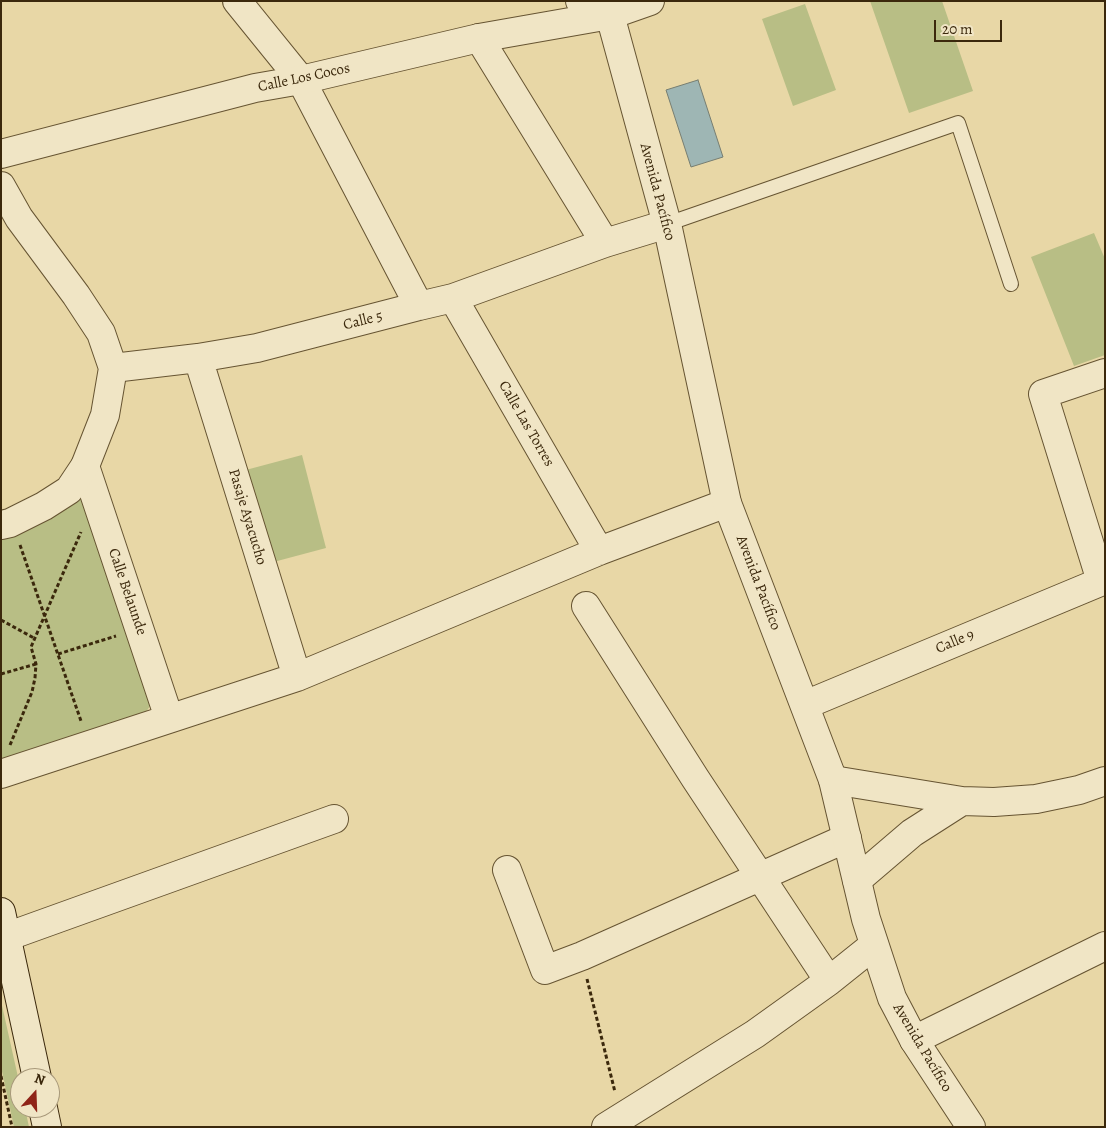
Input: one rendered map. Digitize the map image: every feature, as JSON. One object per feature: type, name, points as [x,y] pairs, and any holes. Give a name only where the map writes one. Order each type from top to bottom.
[{"type":"street","points":[[236,1],[301,80],[419,306]]},
{"type":"street","name":"Calle Los Cocos","points":[[1,154],[254,88],[301,80],[479,38],[594,6],[650,1]]},
{"type":"street","name":"Avenida Pacífico","points":[[594,6],[667,224],[727,503],[833,780],[874,945],[892,998],[914,1040],[971,1127]]},
{"type":"street","points":[[479,38],[605,243]]},
{"type":"street","points":[[1,186],[19,218],[101,332],[113,368],[105,415],[84,466],[69,490],[44,506],[10,523],[10,534]]},
{"type":"street","name":"Calle 5","points":[[113,368],[198,358],[257,348],[453,298],[605,243],[667,224]]},
{"type":"street","name":"Calle Las Torres","points":[[453,298],[599,551]]},
{"type":"street","name":"Pasaje Ayacucho","points":[[198,358],[297,677]]},
{"type":"street","points":[[1103,580],[1044,394],[1105,373]]},
{"type":"street","name":"Calle Belaunde","points":[[84,466],[169,718]]},
{"type":"street","points":[[5,761],[169,718],[297,677],[599,551],[727,503]]},
{"type":"street","name":"Calle 9","points":[[805,705],[1103,580]]},
{"type":"street","points":[[586,606],[695,778],[829,980]]},
{"type":"street","points":[[833,780],[962,801],[994,802],[1036,799],[1080,790],[1105,781]]},
{"type":"street","points":[[857,880],[912,833],[962,801]]},
{"type":"street","points":[[34,1068],[3,923],[334,819]]},
{"type":"street","points":[[507,870],[545,970],[582,956],[847,838]]},
{"type":"street","points":[[613,1122],[756,1034],[874,945]]},
{"type":"street","points":[[914,1040],[1105,946]]},
{"type":"lane","points":[[667,224],[958,123],[1012,284]]},
{"type":"path","points":[[5,761],[32,692],[36,664],[31,647],[83,526]]},
{"type":"path","points":[[10,534],[45,617],[83,728]]},
{"type":"path","points":[[1,620],[34,638]]},
{"type":"path","points":[[58,654],[122,634]]},
{"type":"path","points":[[1,674],[36,664]]},
{"type":"path","points":[[582,956],[613,1122]]},
{"type":"path","points":[[1,1076],[12,1127]]},
{"type":"green space","points":[[870,1],[942,1],[973,91],[909,113]]},
{"type":"green space","points":[[805,4],[836,90],[793,106],[762,19]]},
{"type":"green space","points":[[1094,233],[1105,259],[1105,355],[1074,366],[1031,257]]},
{"type":"green space","points":[[302,455],[326,548],[266,564],[242,471]]},
{"type":"green space","points":[[79,496],[89,501],[150,706],[144,715],[1,761],[1,537]]},
{"type":"green space","points":[[1,1001],[16,1068],[10,1068],[10,1109],[1,1067]]},
{"type":"green space","points":[[12,1118],[27,1118],[29,1127],[14,1127]]},
{"type":"water","points":[[698,80],[723,157],[691,167],[666,90]]}]
